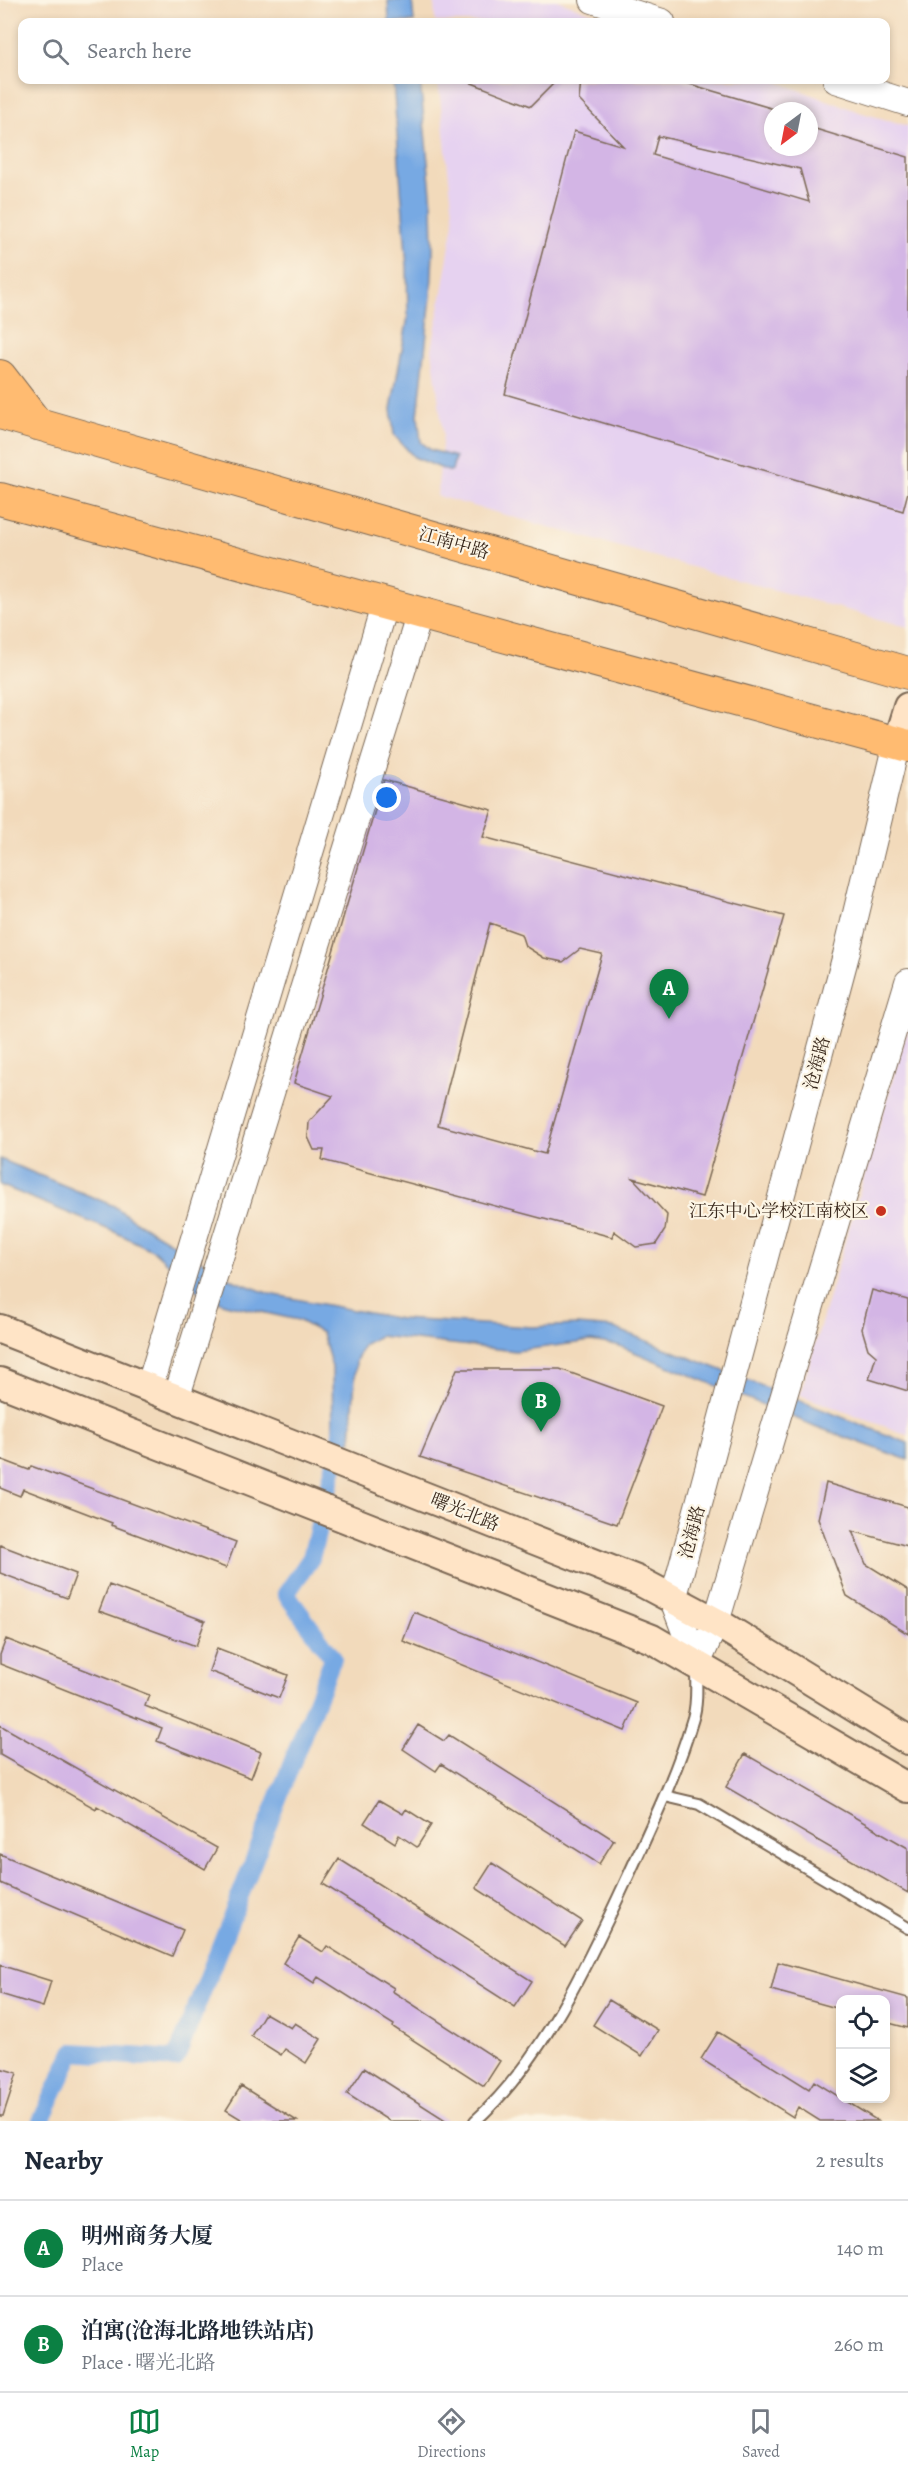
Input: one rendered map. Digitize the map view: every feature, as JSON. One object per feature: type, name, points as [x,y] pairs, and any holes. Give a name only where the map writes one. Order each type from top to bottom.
[{"type":"main road","points":[[0,376],[37,424]]},
{"type":"main road","name":"江南中路","points":[[0,413],[908,673]]},
{"type":"main road","points":[[0,499],[903,744]]},
{"type":"main road","name":"沧海路","points":[[903,744],[908,707]]},
{"type":"main road","name":"曙光北路","points":[[0,1329],[639,1581],[716,1622],[908,1740]]},
{"type":"main road","points":[[0,1382],[652,1639],[908,1788]]},
{"type":"street","points":[[593,0],[649,18]]},
{"type":"street","points":[[849,84],[908,103]]},
{"type":"street","points":[[149,1388],[385,603]]},
{"type":"street","points":[[176,1399],[420,613]]},
{"type":"street","name":"沧海路","points":[[673,1600],[903,744]]},
{"type":"street","points":[[697,1664],[716,1622],[908,981]]},
{"type":"street","points":[[673,1600],[697,1664]]},
{"type":"lane","points":[[475,2121],[491,2107],[529,2059],[584,1971],[665,1796],[694,1715],[697,1664]]},
{"type":"lane","points":[[665,1796],[699,1804],[908,1928]]},
{"type":"shaded area","points":[[434,0],[557,0],[606,18],[435,18]]},
{"type":"shaded area","points":[[438,84],[783,84],[862,113],[908,126],[908,627],[437,496],[443,434],[432,350],[454,222]]},
{"type":"shaded area","name":"江东中心学校江南校区","points":[[908,1027],[908,1435],[800,1395]]},
{"type":"water","points":[[388,0],[412,0],[414,18],[389,18]]},
{"type":"water","points":[[393,84],[420,84],[432,204],[433,250],[431,296],[418,416],[421,442],[431,450],[455,457],[452,471],[414,457],[394,435],[391,409],[408,317],[407,267]]},
{"type":"water","points":[[0,1159],[114,1206],[235,1281],[270,1294],[400,1319],[532,1327],[578,1325],[614,1328],[908,1443],[908,1460],[817,1427],[617,1345],[591,1341],[516,1351],[379,1336],[363,1345],[356,1361],[351,1441],[333,1435],[332,1367],[322,1333],[298,1320],[225,1304],[201,1294],[154,1251],[117,1233],[0,1185]]},
{"type":"building","points":[[474,84],[553,84],[531,106]]},
{"type":"building","points":[[581,84],[690,84],[764,106],[764,156],[818,156],[818,130],[908,157],[908,492],[903,511],[505,394],[574,131],[623,146],[579,100]],"holes":[[[658,136],[800,169],[809,202],[653,155]]]},
{"type":"building","points":[[384,780],[492,810],[483,837],[784,916],[702,1197],[633,1178],[667,1215],[665,1230],[656,1244],[636,1247],[614,1231],[612,1237],[322,1160],[324,1150],[314,1150],[308,1137],[309,1122],[333,1096],[294,1083]],"holes":[[[490,923],[521,934],[525,946],[544,958],[563,962],[580,949],[602,954],[545,1154],[438,1125]]]},
{"type":"building","points":[[872,1290],[908,1300],[908,1391],[869,1379],[876,1356],[868,1349],[862,1329]]},
{"type":"building","points":[[457,1369],[560,1369],[662,1406],[617,1524],[420,1457]]},
{"type":"building","points":[[0,1459],[29,1470],[31,1466],[236,1542],[226,1568],[23,1489],[20,1496],[0,1488]]},
{"type":"building","points":[[826,1483],[908,1507],[908,1546],[852,1531],[866,1564],[908,1590],[908,1634],[847,1596],[818,1519]]},
{"type":"building","points":[[0,1545],[76,1574],[67,1598],[0,1573]]},
{"type":"building","points":[[109,1585],[205,1621],[196,1646],[99,1611]]},
{"type":"building","points":[[414,1612],[637,1703],[625,1731],[403,1641]]},
{"type":"building","points":[[6,1639],[149,1695],[145,1706],[261,1752],[251,1778],[157,1741],[162,1728],[0,1664],[0,1655]]},
{"type":"building","points":[[217,1648],[288,1675],[279,1698],[209,1671]]},
{"type":"building","points":[[0,1725],[217,1848],[205,1869],[97,1806],[96,1809],[0,1755]]},
{"type":"building","points":[[418,1725],[444,1741],[449,1735],[614,1840],[599,1864],[441,1764],[436,1771],[403,1749]]},
{"type":"building","points":[[745,1754],[908,1848],[908,1893],[726,1787]]},
{"type":"building","points":[[379,1800],[403,1814],[406,1809],[431,1825],[417,1847],[399,1835],[395,1843],[364,1823]]},
{"type":"building","points":[[0,1854],[183,1930],[172,1956],[0,1883]]},
{"type":"building","points":[[339,1859],[532,1981],[515,2007],[323,1884]]},
{"type":"building","points":[[492,1863],[582,1921],[565,1946],[476,1888]]},
{"type":"building","points":[[299,1937],[323,1952],[327,1946],[394,1988],[392,1991],[500,2061],[484,2086],[318,1977],[314,1983],[283,1963]]},
{"type":"building","points":[[778,1962],[908,1998],[908,2028],[890,2023],[890,1995],[836,1995],[836,2008],[771,1990]]},
{"type":"building","points":[[0,1965],[51,1981],[43,2007],[0,1994]]},
{"type":"building","points":[[609,2000],[658,2030],[642,2056],[593,2025]]},
{"type":"building","points":[[265,2013],[291,2028],[295,2023],[321,2039],[306,2063],[285,2049],[281,2055],[251,2036]]},
{"type":"building","points":[[718,2032],[809,2089],[814,2081],[836,2095],[836,2103],[849,2103],[878,2121],[820,2121],[798,2107],[793,2117],[701,2059]]},
{"type":"building","points":[[0,2068],[17,2073],[3,2116],[0,2116]]},
{"type":"building","points":[[364,2068],[447,2121],[389,2121],[347,2094]]},
{"type":"building","points":[[241,2086],[297,2121],[244,2121],[226,2110]]},
{"type":"waterway","points":[[41,2121],[73,2052],[176,2059],[333,1658],[286,1594],[311,1558],[340,1442],[343,1414]]},
{"type":"place","name":"明州商务大厦","points":[[669,1019]]},
{"type":"place","name":"江东中心学校江南校区","points":[[881,1211]]},
{"type":"place","name":"泊寓(沧海北路地铁站店)","points":[[541,1432]]}]
